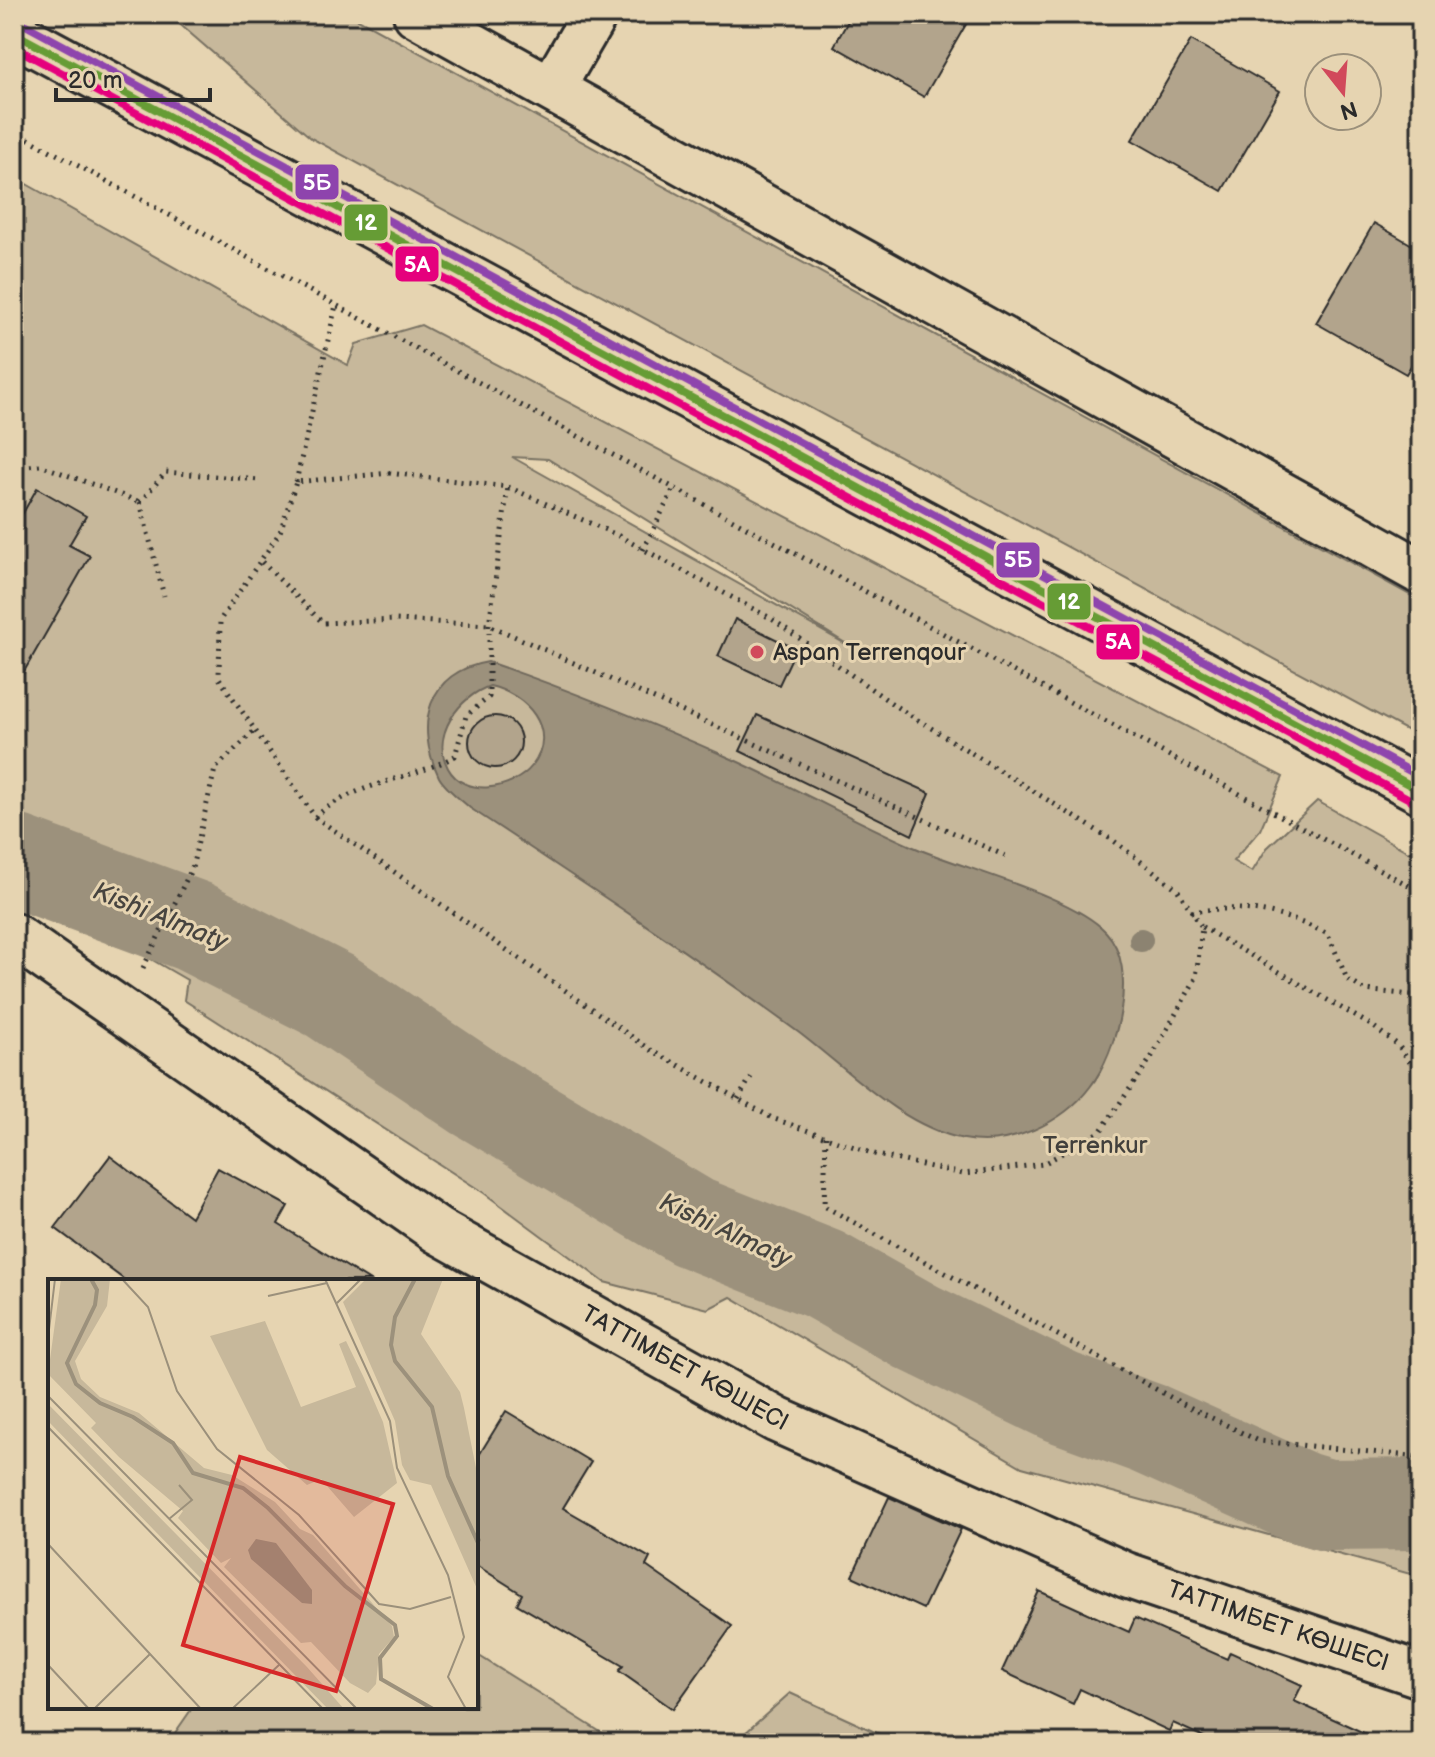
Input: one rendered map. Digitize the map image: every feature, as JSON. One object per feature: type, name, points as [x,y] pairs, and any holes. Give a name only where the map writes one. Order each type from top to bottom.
[{"type":"street","points":[[416,14],[1421,572]]},
{"type":"street","points":[[552,88],[595,14]]},
{"type":"street","points":[[14,33],[1421,791]]},
{"type":"street","name":"ТАТТІМБЕТ КӨШЕСІ","points":[[14,936],[438,1231],[777,1420],[1126,1575],[1421,1675]]},
{"type":"path","points":[[14,131],[1421,892]]},
{"type":"path","points":[[336,305],[296,482],[280,532],[220,620],[219,678],[315,817],[651,1050],[772,1118],[877,1155],[963,1174],[1043,1164],[1100,1132],[1158,1044],[1196,978],[1202,927]]},
{"type":"path","points":[[14,467],[40,465],[140,502]]},
{"type":"path","points":[[140,502],[166,472],[260,480]]},
{"type":"path","points":[[296,482],[389,473],[508,487],[643,550],[772,619],[897,707],[1114,841],[1177,889],[1202,927],[1374,1027],[1398,1045],[1421,1079]]},
{"type":"path","points":[[315,817],[329,805],[389,778],[455,756],[466,716],[489,697],[489,625],[508,487]]},
{"type":"path","points":[[643,550],[674,488]]},
{"type":"path","points":[[140,502],[164,596]]},
{"type":"path","points":[[262,562],[323,623],[396,620],[489,625],[1010,858]]},
{"type":"path","points":[[148,956],[192,868],[215,769],[254,731]]},
{"type":"path","points":[[1191,912],[1233,906],[1289,916],[1328,934],[1347,979],[1364,990],[1421,996]]},
{"type":"path","points":[[738,1099],[751,1077]]},
{"type":"path","points":[[826,1136],[824,1206],[1181,1403],[1259,1441],[1421,1457]]},
{"type":"green space","points":[[168,14],[349,14],[1421,601],[1421,738],[311,138]]},
{"type":"green space","name":"Terrenkur","points":[[14,177],[348,365],[356,344],[421,325],[1283,777],[1260,830],[1233,861],[1252,872],[1267,848],[1317,801],[1421,859],[1421,1577],[1022,1467],[731,1297],[708,1309],[604,1282],[484,1193],[184,1000],[187,980],[14,880]],"holes":[[[512,457],[548,459],[845,643]]]},
{"type":"green space","points":[[478,1655],[618,1743],[168,1743],[192,1709],[478,1709]]},
{"type":"green space","points":[[790,1693],[899,1743],[734,1743]]},
{"type":"shaded area","points":[[488,662],[611,708],[732,759],[911,846],[1042,894],[1090,919],[1106,932],[1116,948],[1122,967],[1121,1010],[1109,1054],[1100,1072],[1079,1100],[1065,1112],[1034,1130],[999,1140],[964,1139],[941,1132],[897,1110],[758,1003],[470,808],[449,789],[439,777],[431,758],[427,720],[439,689],[467,668]],"holes":[[[490,686],[503,690],[535,715],[542,739],[540,752],[532,766],[513,781],[489,787],[465,784],[455,778],[443,755],[445,730],[468,698]]]},
{"type":"building","points":[[852,14],[972,14],[924,97],[834,46]]},
{"type":"building","points":[[1191,40],[1280,91],[1222,191],[1132,140]]},
{"type":"building","points":[[1374,223],[1421,250],[1421,349],[1406,374],[1316,323]]},
{"type":"building","points":[[37,488],[86,516],[69,545],[90,556],[14,689],[14,529]]},
{"type":"building","name":"Aspan Terrenqour","points":[[735,619],[796,649],[779,685],[718,656]]},
{"type":"building","points":[[757,715],[930,793],[912,835],[740,751]]},
{"type":"building","points":[[495,716],[513,724],[521,742],[513,760],[495,768],[477,760],[469,742],[477,724]]},
{"type":"building","points":[[110,1156],[191,1217],[218,1168],[288,1206],[278,1224],[367,1279],[123,1279],[55,1228]]},
{"type":"building","points":[[506,1411],[591,1462],[563,1508],[650,1558],[646,1566],[732,1626],[673,1709],[619,1671],[623,1666],[517,1604],[522,1594],[478,1566],[478,1457]]},
{"type":"building","points":[[889,1497],[961,1529],[923,1609],[852,1576]]},
{"type":"building","points":[[1039,1591],[1129,1632],[1135,1618],[1227,1659],[1230,1652],[1302,1685],[1294,1701],[1386,1743],[1217,1743],[1173,1723],[1169,1731],[1080,1689],[1073,1704],[1002,1671]]},
{"type":"waterway","name":"Kіshі Almaty","points":[[14,860],[193,926],[331,996],[477,1094],[692,1222],[823,1274],[917,1327],[1061,1397],[1149,1429],[1300,1497],[1327,1505],[1421,1504]]},
{"type":"transit line","name":"5Б","points":[[20,22],[1421,777]]},
{"type":"transit line","name":"12","points":[[14,33],[1421,791]]},
{"type":"transit line","name":"5А","points":[[14,47],[1415,802]]},
{"type":"place","name":"Aspan Terrenqour","points":[[757,652]]}]
